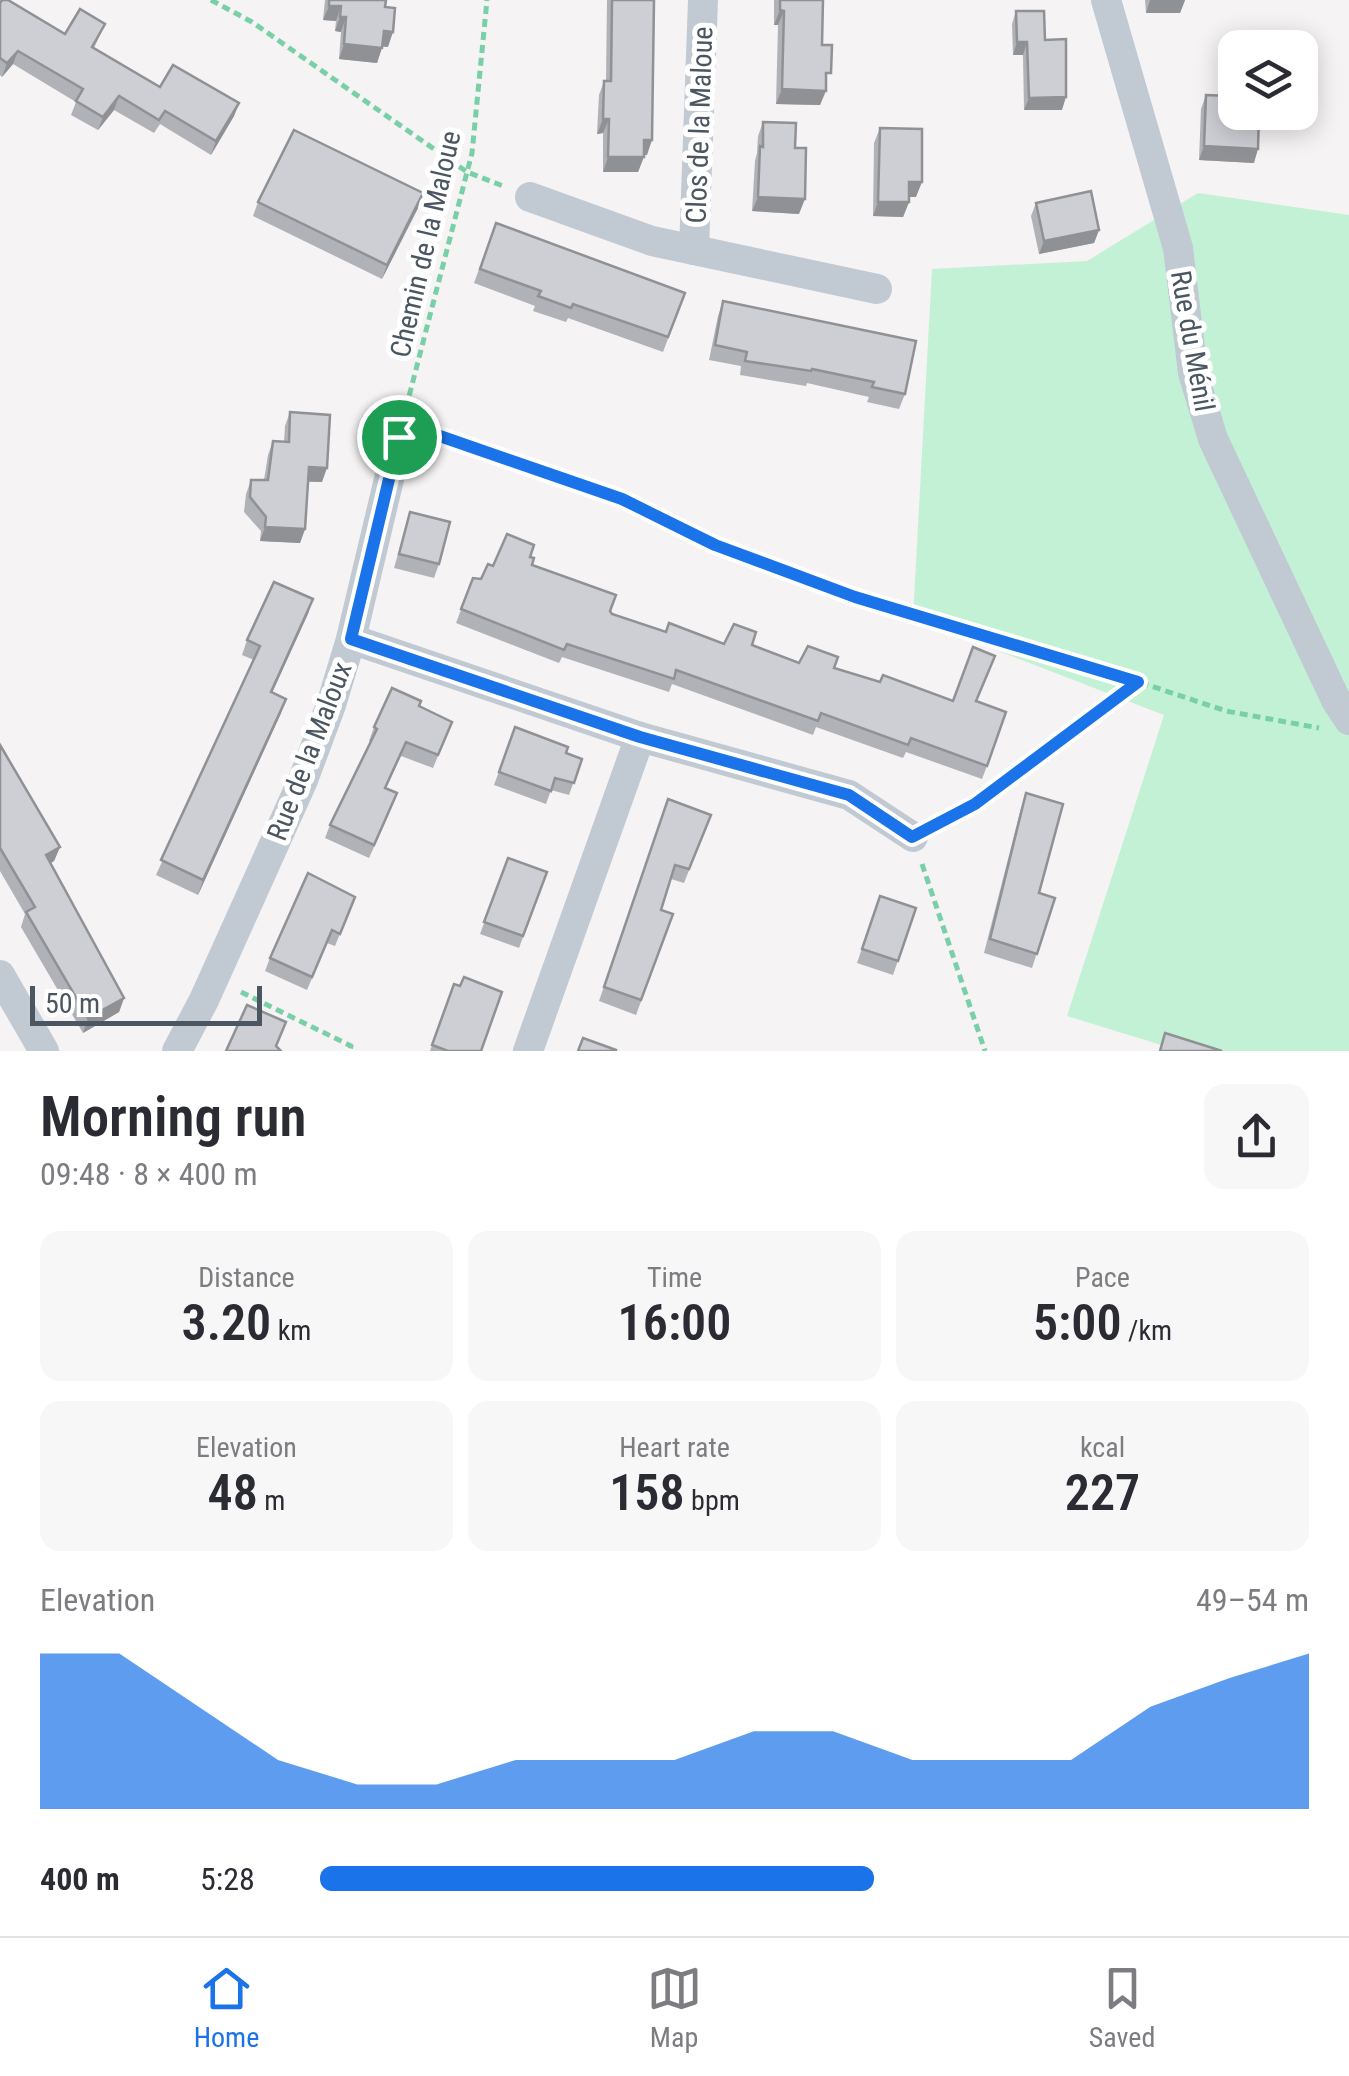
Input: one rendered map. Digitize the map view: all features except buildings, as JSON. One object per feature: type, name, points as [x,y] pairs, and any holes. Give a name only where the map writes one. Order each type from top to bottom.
[{"type":"street","name":"Clos de la Maloue","points":[[694,250],[703,0]]},
{"type":"street","name":"Rue du Ménil","points":[[1106,0],[1178,248],[1193,373],[1212,439],[1336,700],[1340,725]]},
{"type":"street","name":"Clos de la Maloue","points":[[530,197],[652,241],[876,289]]},
{"type":"street","name":"Rue de la Maloux","points":[[177,1051],[303,780],[351,639],[399,437]]},
{"type":"street","points":[[351,639],[640,737],[849,795],[912,837]]},
{"type":"street","points":[[528,1051],[640,737]]},
{"type":"street","points":[[0,974],[44,1051]]},
{"type":"path","points":[[211,0],[252,22],[467,172],[530,197]]},
{"type":"path","name":"Chemin de la Maloue","points":[[399,437],[467,172],[487,0]]},
{"type":"path","points":[[399,437],[434,434],[622,499],[715,545],[855,597],[1226,712],[1340,725]]},
{"type":"path","points":[[985,1051],[912,837],[975,804],[1138,682]]},
{"type":"path","points":[[214,978],[351,1046],[350,1051]]},
{"type":"green space","points":[[1198,193],[1349,215],[1349,1051],[1181,1051],[1067,1016],[1164,715],[913,618],[932,269],[1087,261]]},
{"type":"route","points":[[434,434],[622,499],[715,545],[855,597],[1138,682],[975,804],[912,837],[849,795],[640,737],[351,639],[399,437],[434,434]]}]
